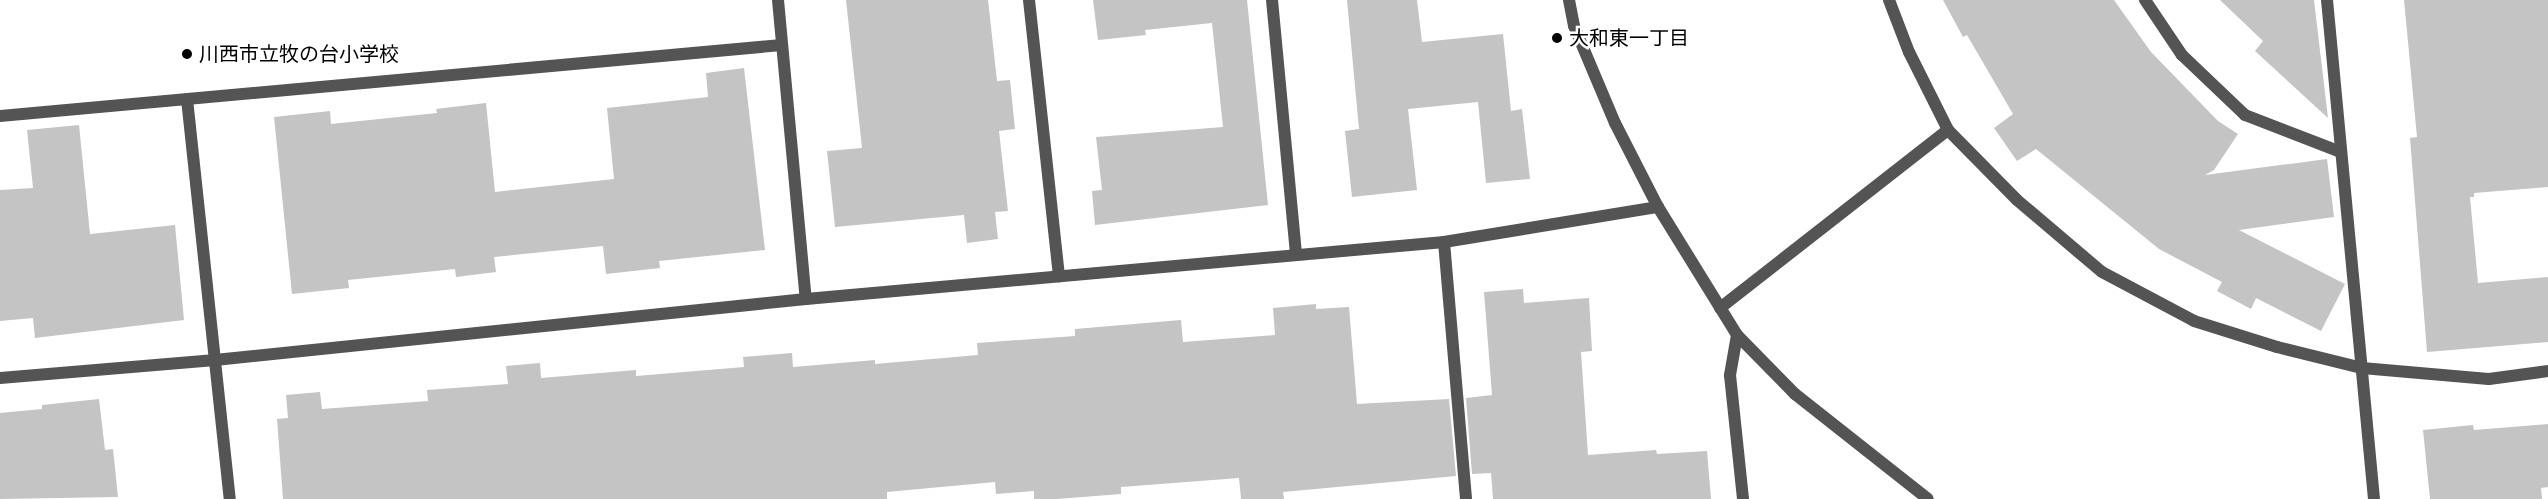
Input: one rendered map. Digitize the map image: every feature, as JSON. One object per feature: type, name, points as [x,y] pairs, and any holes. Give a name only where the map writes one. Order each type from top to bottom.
[{"type":"street","points":[[778,0],[806,299]]},
{"type":"street","points":[[1029,0],[1059,276]]},
{"type":"street","points":[[1272,0],[1296,254]]},
{"type":"street","points":[[1569,0],[1574,26],[1615,123],[1658,207],[1737,335],[1795,394],[1928,499]]},
{"type":"street","points":[[1890,0],[1909,52],[1948,130],[2017,200],[2102,272],[2194,321],[2277,348],[2362,368],[2489,379],[2548,371]]},
{"type":"street","points":[[2145,0],[2182,55],[2245,115],[2342,152]]},
{"type":"street","points":[[2327,0],[2374,499]]},
{"type":"street","points":[[0,117],[782,45]]},
{"type":"street","points":[[187,99],[230,499]]},
{"type":"street","points":[[1720,308],[1948,130]]},
{"type":"street","points":[[0,378],[215,360],[806,299],[1444,242],[1658,207]]},
{"type":"street","points":[[1444,242],[1466,499]]},
{"type":"street","points":[[1737,335],[1730,375],[1743,499]]},
{"type":"building","points":[[846,0],[988,0],[997,81],[1010,80],[1015,129],[999,131],[1008,211],[995,212],[998,239],[967,243],[964,215],[835,227],[827,151],[862,148]]},
{"type":"building","points":[[1093,0],[1247,0],[1268,205],[1095,225],[1092,191],[1102,190],[1096,137],[1223,127],[1212,23],[1145,30],[1146,35],[1098,40]]},
{"type":"building","points":[[1347,0],[1417,0],[1422,42],[1503,34],[1511,111],[1522,109],[1530,179],[1486,183],[1478,102],[1408,109],[1417,190],[1352,197],[1345,131],[1359,129]]},
{"type":"building","points":[[1943,0],[2114,0],[2151,52],[2218,121],[2238,134],[2214,170],[2205,175],[2327,159],[2334,217],[2239,230],[2345,284],[2321,331],[2256,298],[2251,309],[2217,291],[2222,282],[2159,249],[2036,149],[2017,161],[1994,128],[2013,114],[1967,35],[1963,37]]},
{"type":"building","points":[[2220,0],[2314,0],[2328,118],[2255,51],[2263,41]]},
{"type":"building","points":[[2404,0],[2548,0],[2548,187],[2474,193],[2474,197],[2470,197],[2478,283],[2548,277],[2548,342],[2427,352],[2410,138],[2417,137]]},
{"type":"building","points":[[744,68],[765,250],[659,261],[660,268],[606,274],[603,246],[494,257],[496,272],[456,277],[455,269],[348,280],[349,288],[292,294],[274,117],[330,111],[331,124],[437,113],[436,109],[486,103],[495,192],[614,179],[607,108],[708,97],[706,73]]},
{"type":"building","points":[[79,125],[90,234],[175,225],[184,320],[35,338],[33,318],[0,321],[0,190],[33,188],[27,130]]},
{"type":"building","points":[[1523,289],[1524,303],[1589,298],[1592,351],[1581,352],[1588,455],[1656,450],[1657,454],[1707,451],[1711,499],[1493,499],[1491,473],[1472,474],[1466,398],[1492,395],[1484,292]]},
{"type":"building","points":[[1316,304],[1316,309],[1349,307],[1357,404],[1449,399],[1456,476],[1283,492],[1284,499],[1241,499],[1239,478],[1121,487],[1121,494],[1057,499],[1034,499],[1034,491],[996,494],[995,482],[887,492],[887,499],[283,499],[277,419],[288,418],[286,395],[320,392],[322,409],[428,401],[427,390],[508,384],[506,366],[540,363],[541,378],[636,370],[636,376],[744,367],[743,357],[792,353],[793,367],[875,360],[875,364],[978,355],[977,343],[1075,336],[1075,329],[1181,320],[1183,342],[1275,335],[1273,308]]},
{"type":"building","points":[[99,399],[105,450],[113,449],[118,497],[0,499],[0,413],[42,409],[42,405]]},
{"type":"building","points":[[2548,424],[2548,487],[2541,488],[2542,499],[2430,499],[2423,430],[2473,425],[2474,430]]},
{"type":"place","name":"大和東一丁目","points":[[1557,38]]},
{"type":"place","name":"川西市立牧の台小学校","points":[[187,54]]}]
